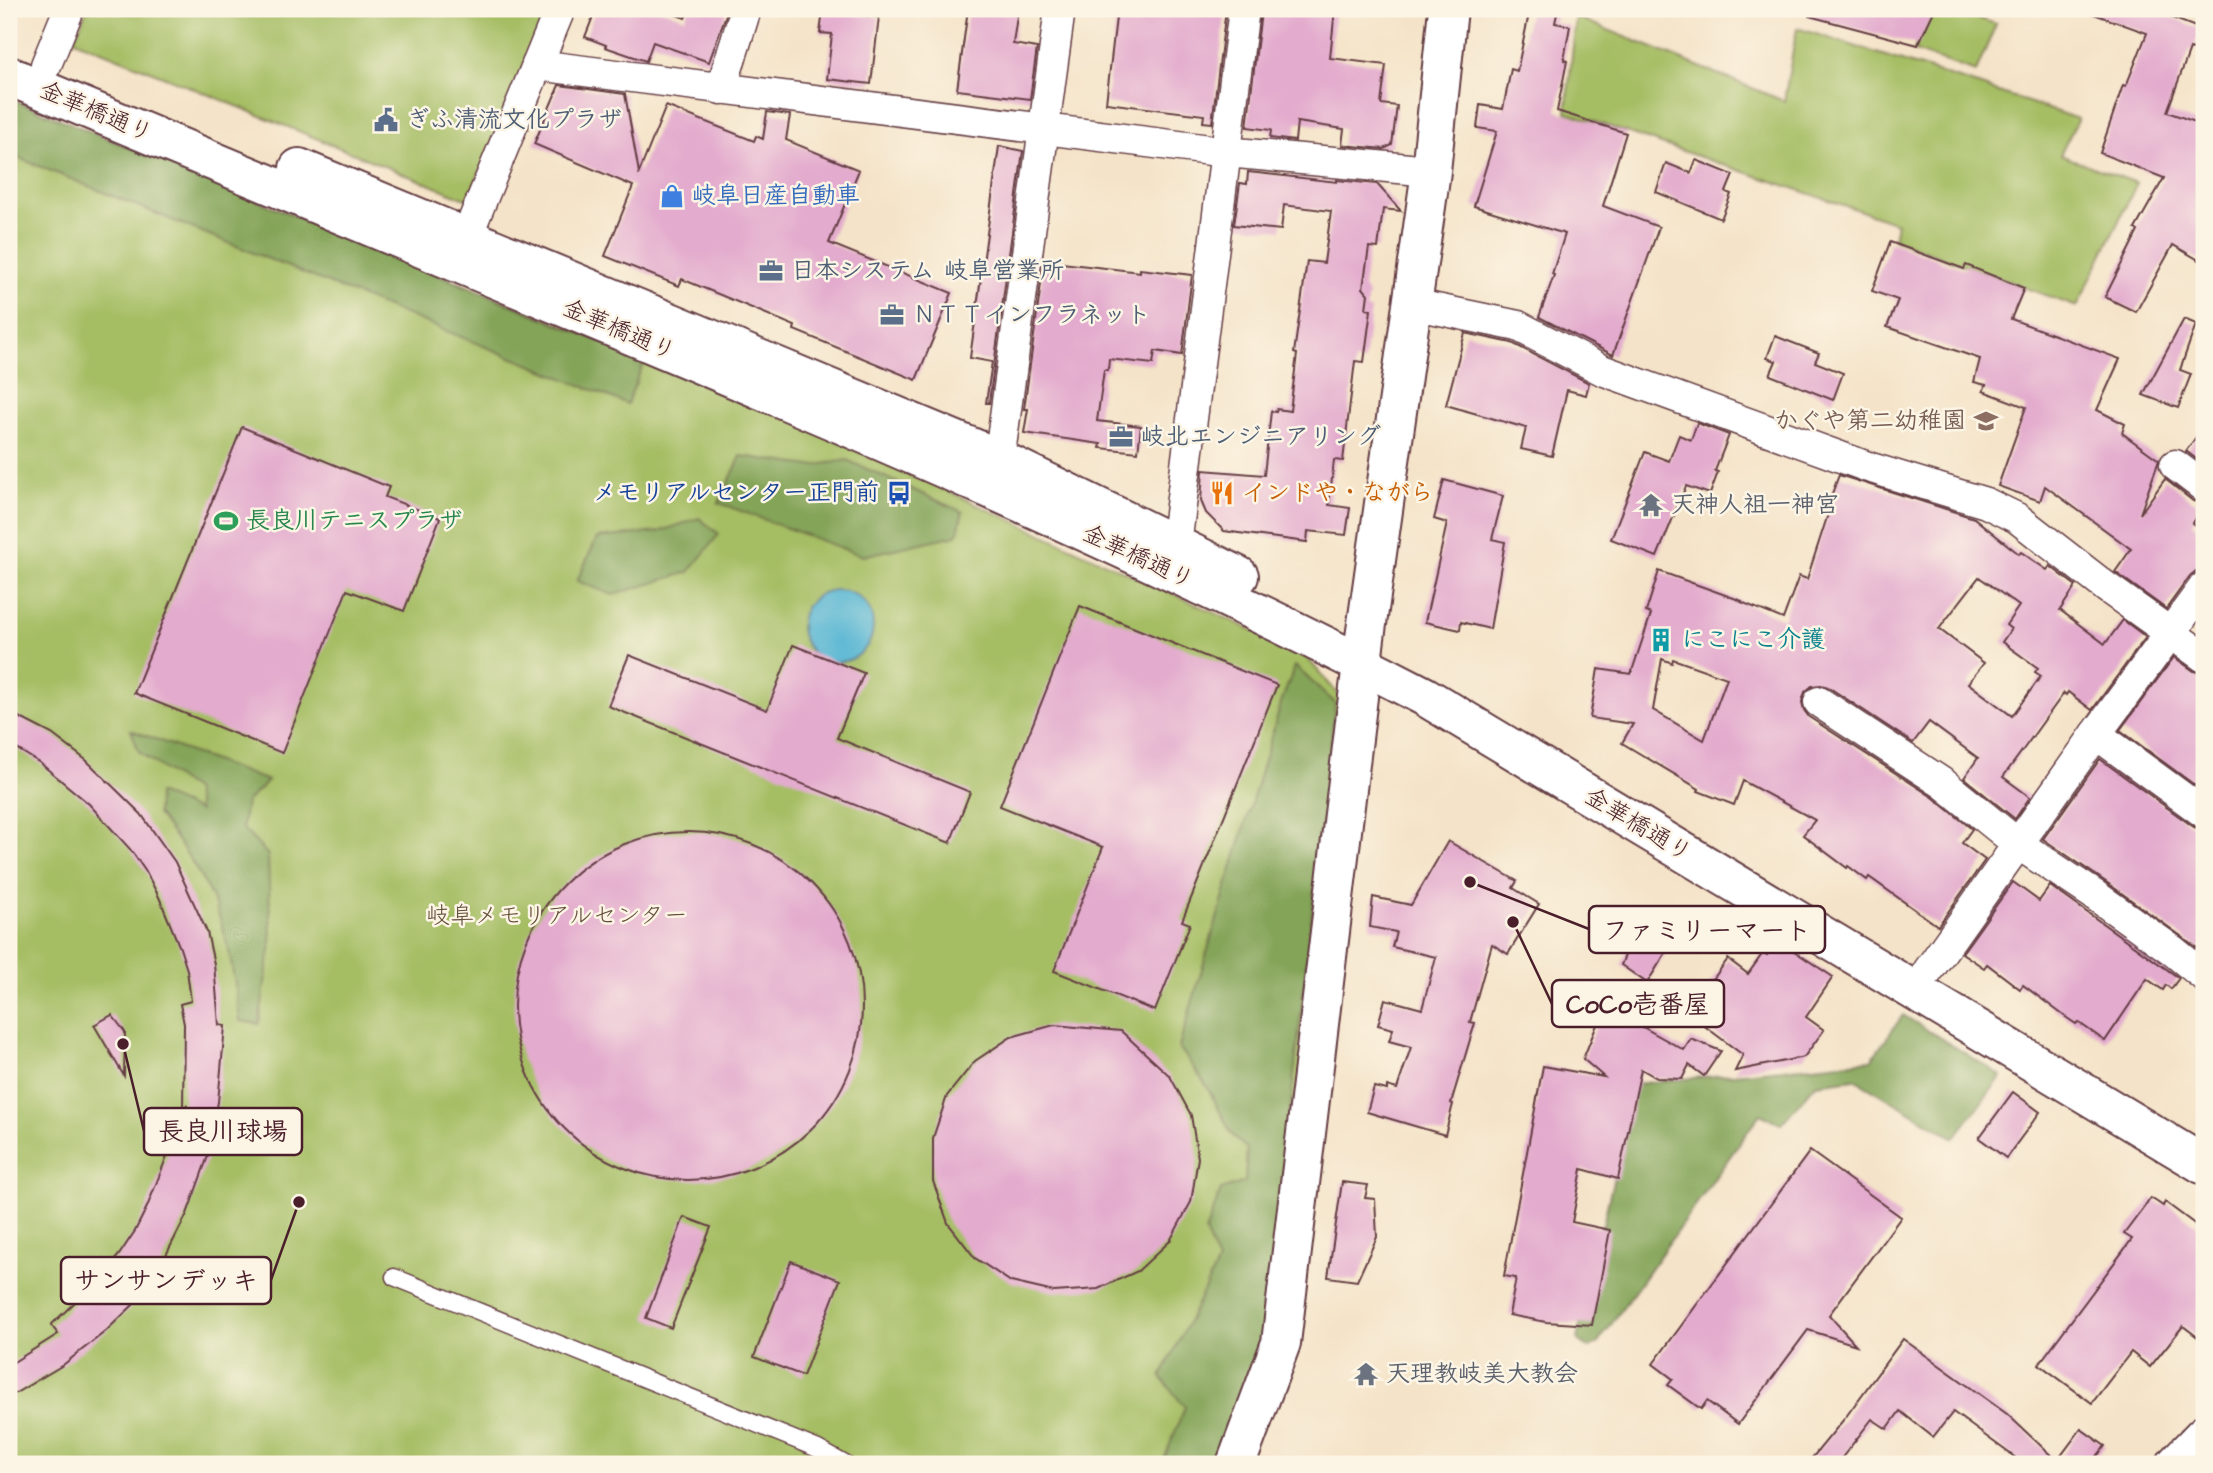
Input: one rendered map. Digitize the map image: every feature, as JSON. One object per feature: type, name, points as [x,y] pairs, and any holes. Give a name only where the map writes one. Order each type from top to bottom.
[{"type":"street","points":[[46,65],[69,9]]},
{"type":"street","points":[[467,236],[561,9]]},
{"type":"street","points":[[721,89],[746,9]]},
{"type":"street","points":[[995,457],[1002,439],[1060,9]]},
{"type":"street","points":[[1176,545],[1244,9]]},
{"type":"street","points":[[1236,1464],[1281,1343],[1364,651],[1431,172],[1448,9]]},
{"type":"street","name":"金華橋通り","points":[[9,50],[467,236],[995,457],[1176,545],[1364,651],[1424,696],[2204,1165]]},
{"type":"street","points":[[537,65],[1226,152],[1431,172]]},
{"type":"street","name":"金華橋通り","points":[[9,76],[810,409],[1364,651],[1421,667],[2204,1135]]},
{"type":"street","points":[[1412,304],[1518,327],[1602,370],[1868,467],[1986,503],[2017,518],[2106,587],[2204,657]]},
{"type":"street","points":[[2175,465],[2204,487]]},
{"type":"street","points":[[1928,971],[2204,587]]},
{"type":"street","points":[[1819,702],[1944,784],[2018,844],[2172,950],[2204,976]]},
{"type":"street","points":[[2096,734],[2204,813]]},
{"type":"street","points":[[2176,1464],[2204,1435]]},
{"type":"lane","points":[[394,1277],[818,1449],[845,1464]]},
{"type":"green space","name":"ぎふ清流文化プラザ","points":[[87,9],[548,9],[468,200],[74,40]]},
{"type":"green space","points":[[1931,9],[1949,9],[1996,24],[1976,72],[1914,51]]},
{"type":"green space","points":[[1576,17],[1784,101],[1797,28],[2078,119],[2060,155],[2137,183],[2077,307],[1894,239],[1897,223],[1566,112]]},
{"type":"green space","points":[[9,98],[645,360],[627,404],[9,154]]},
{"type":"green space","name":"岐阜メモリアルセンター","points":[[9,100],[737,395],[1303,653],[1344,701],[1271,1340],[1227,1464],[9,1464]]},
{"type":"green space","points":[[741,456],[811,466],[847,460],[963,512],[957,535],[863,556],[719,503]]},
{"type":"green space","points":[[699,518],[719,534],[689,572],[613,595],[577,581],[597,538],[658,532]]},
{"type":"green space","points":[[1295,666],[1335,703],[1271,1285],[1262,1338],[1220,1464],[1162,1464],[1185,1407],[1161,1377],[1218,1262],[1205,1232],[1221,1190],[1245,1182],[1247,1149],[1232,1135],[1208,1088],[1179,1047],[1282,700]]},
{"type":"green space","points":[[131,730],[268,781],[246,802],[242,828],[268,855],[271,944],[259,1024],[240,1021],[231,962],[215,905],[189,858],[157,814],[158,793],[199,811],[194,790],[139,752]]},
{"type":"green space","points":[[1903,1015],[2002,1076],[1954,1138],[1855,1079],[1816,1084],[1781,1124],[1760,1114],[1598,1343],[1590,1348],[1577,1339],[1635,1084],[1871,1060]]},
{"type":"water","points":[[837,590],[851,593],[863,600],[870,612],[873,626],[870,640],[863,652],[851,659],[837,662],[823,659],[811,652],[804,640],[801,626],[804,612],[811,600],[823,593]]},
{"type":"building","points":[[596,9],[660,9],[685,18],[689,9],[728,9],[709,62],[653,42],[646,61],[605,47],[606,45],[585,37]]},
{"type":"building","points":[[968,9],[1018,9],[1013,44],[1037,48],[1030,99],[957,90]]},
{"type":"building","points":[[1117,9],[1226,9],[1212,123],[1203,122],[1204,115],[1106,103]]},
{"type":"building","points":[[1283,9],[1335,9],[1330,58],[1386,65],[1381,104],[1397,106],[1392,145],[1384,149],[1342,145],[1344,129],[1297,122],[1295,141],[1270,138],[1271,130],[1247,127],[1261,12],[1281,15]]},
{"type":"building","points":[[1530,9],[1558,9],[1555,23],[1570,26],[1564,60],[1567,61],[1557,111],[1626,133],[1603,206],[1659,227],[1613,355],[1539,317],[1565,234],[1474,206],[1497,131],[1477,128],[1480,105],[1503,109],[1511,69],[1517,71]]},
{"type":"building","points":[[1810,9],[1935,9],[1918,45],[1809,16]]},
{"type":"building","points":[[2089,9],[2149,9],[2201,29],[2193,50],[2190,49],[2167,112],[2204,125],[2204,263],[2173,245],[2136,312],[2105,297],[2138,231],[2135,229],[2164,178],[2100,153],[2123,85],[2126,86],[2147,33],[2088,12]]},
{"type":"building","points":[[823,11],[879,17],[871,84],[827,79],[832,34],[820,33]]},
{"type":"building","points":[[559,85],[625,94],[639,173],[666,106],[754,141],[756,136],[763,139],[767,112],[790,115],[786,140],[859,170],[829,243],[952,293],[916,380],[794,330],[795,326],[682,279],[679,286],[605,256],[633,186],[534,144]]},
{"type":"building","points":[[999,146],[1023,151],[989,403],[986,403],[992,362],[970,358]]},
{"type":"building","points":[[1696,160],[1733,175],[1726,192],[1731,194],[1721,219],[1656,192],[1666,163],[1691,173]]},
{"type":"building","points":[[1248,172],[1377,184],[1401,211],[1383,209],[1378,248],[1369,247],[1363,288],[1368,294],[1366,309],[1371,310],[1364,362],[1355,361],[1343,461],[1334,460],[1329,505],[1350,508],[1346,535],[1308,531],[1307,542],[1224,531],[1206,513],[1201,501],[1203,470],[1264,475],[1271,411],[1290,411],[1297,354],[1294,353],[1307,261],[1324,263],[1331,211],[1284,205],[1281,230],[1234,225],[1240,183],[1247,184]]},
{"type":"building","points":[[1890,242],[1964,269],[1966,265],[2024,288],[2011,319],[2120,359],[2097,410],[2125,424],[2122,433],[2159,460],[2140,514],[2165,479],[2193,501],[2204,504],[2192,523],[2204,532],[2204,570],[2196,571],[2190,576],[2166,609],[2115,572],[2131,549],[2045,486],[2040,501],[1998,486],[2026,407],[1983,391],[1986,385],[1974,382],[1980,359],[1887,327],[1898,300],[1872,291]]},
{"type":"building","points":[[1044,261],[1192,275],[1182,355],[1155,351],[1153,364],[1109,359],[1108,370],[1104,370],[1097,421],[1141,426],[1138,452],[1100,448],[1101,444],[1024,433],[1028,409],[1024,409]]},
{"type":"building","points":[[2184,319],[2196,324],[2180,370],[2191,374],[2178,408],[2143,395]]},
{"type":"building","points":[[1465,333],[1512,343],[1589,383],[1586,395],[1567,390],[1552,456],[1521,449],[1526,428],[1446,405]]},
{"type":"building","points":[[1775,336],[1819,353],[1815,362],[1843,373],[1833,400],[1770,375],[1776,361],[1767,358]]},
{"type":"building","name":"天神人祖一神宮","points":[[1697,423],[1729,435],[1715,471],[1718,472],[1710,494],[1686,486],[1657,557],[1611,539],[1645,452],[1669,461],[1679,435],[1691,440]]},
{"type":"building","points":[[2204,426],[2204,465],[2186,451]]},
{"type":"building","points":[[242,427],[389,487],[385,497],[440,518],[404,611],[347,590],[282,753],[134,693]]},
{"type":"building","points":[[1839,475],[1974,518],[2019,554],[2021,552],[2047,570],[2050,566],[2076,586],[2060,610],[2105,644],[2123,620],[2146,637],[2092,710],[2068,692],[2066,695],[2064,693],[2003,777],[2030,797],[2015,819],[1964,778],[1978,758],[1929,722],[1913,743],[1828,687],[1812,686],[1805,692],[1802,702],[1809,717],[1934,798],[1972,829],[1962,843],[1985,860],[1938,926],[1869,877],[1867,880],[1848,866],[1847,868],[1803,835],[1815,820],[1743,781],[1734,805],[1698,791],[1699,789],[1622,743],[1633,724],[1590,718],[1598,669],[1631,674],[1651,614],[1646,612],[1659,571],[1783,619],[1799,576],[1807,579],[1830,508],[1827,507]],"holes":[[[1979,577],[2019,606],[2006,625],[2011,629],[2002,642],[2038,668],[2035,672],[2041,676],[2012,716],[1968,683],[1984,663],[1939,629]],[[1662,659],[1672,663],[1673,659],[1727,678],[1704,740],[1653,710]]]},
{"type":"building","points":[[1444,480],[1503,496],[1492,539],[1505,542],[1490,629],[1461,622],[1460,630],[1425,622],[1447,523],[1434,519]]},
{"type":"building","points":[[1080,606],[1277,685],[1182,921],[1190,924],[1155,1011],[1054,971],[1103,847],[1000,806]]},
{"type":"building","points":[[793,645],[864,673],[837,738],[970,792],[950,843],[608,706],[629,655],[767,710]]},
{"type":"building","points":[[2174,657],[2194,671],[2204,674],[2204,792],[2120,730]]},
{"type":"building","points":[[9,712],[52,734],[86,760],[141,814],[175,862],[207,932],[214,964],[219,1025],[225,1026],[218,1102],[208,1156],[187,1214],[161,1265],[134,1304],[106,1331],[63,1365],[9,1397],[9,1365],[58,1334],[51,1325],[100,1278],[119,1255],[147,1207],[187,1105],[183,1109],[184,1024],[180,1004],[191,1001],[187,970],[180,948],[146,872],[130,849],[89,804],[40,763],[9,744]]},
{"type":"building","points":[[2100,759],[2194,827],[2204,830],[2204,942],[2199,949],[2043,839]]},
{"type":"building","points":[[671,832],[705,832],[739,839],[770,852],[799,871],[823,895],[842,924],[855,955],[862,989],[862,1023],[855,1057],[842,1088],[823,1117],[799,1141],[770,1160],[739,1173],[705,1180],[671,1180],[637,1173],[606,1160],[577,1141],[553,1117],[534,1088],[521,1057],[514,1023],[514,989],[521,955],[534,924],[553,895],[577,871],[606,852],[637,839]]},
{"type":"building","points":[[1448,841],[1517,881],[1513,888],[1539,904],[1508,954],[1492,944],[1470,1022],[1475,1023],[1451,1103],[1453,1104],[1445,1135],[1367,1112],[1374,1087],[1387,1090],[1387,1086],[1397,1089],[1411,1047],[1389,1041],[1393,1029],[1378,1025],[1385,999],[1422,1009],[1436,957],[1392,947],[1396,932],[1370,927],[1373,897],[1411,905]]},
{"type":"building","points":[[2013,882],[2039,901],[2050,886],[2179,978],[2171,989],[2166,985],[2163,990],[2147,979],[2105,1041],[2078,1022],[2076,1024],[2067,1018],[2023,985],[2020,989],[1987,964],[1984,968],[1962,953]]},
{"type":"building","points":[[1645,906],[1681,928],[1647,983],[1621,965]]},
{"type":"building","points":[[1776,939],[1833,977],[1806,1017],[1824,1030],[1804,1057],[1735,1071],[1743,1055],[1702,1024],[1721,996],[1708,986],[1728,959],[1748,974],[1763,953],[1767,955]]},
{"type":"building","points":[[1605,1005],[1636,1017],[1634,1022],[1684,1050],[1691,1039],[1721,1051],[1704,1076],[1689,1065],[1682,1079],[1657,1078],[1641,1069],[1618,1179],[1582,1169],[1572,1222],[1610,1230],[1592,1325],[1546,1322],[1509,1315],[1516,1278],[1504,1276],[1543,1066],[1604,1077],[1583,1059]]},
{"type":"building","points":[[112,1015],[125,1032],[124,1076],[94,1025]]},
{"type":"building","points":[[1054,1025],[1121,1031],[1170,1076],[1191,1115],[1198,1158],[1191,1202],[1170,1241],[1138,1271],[1098,1289],[1054,1292],[1011,1282],[975,1258],[948,1223],[933,1181],[933,1138],[947,1096],[975,1061],[1011,1037]]},
{"type":"building","points":[[2013,1092],[2040,1112],[2006,1158],[1979,1138]]},
{"type":"building","points":[[1810,1151],[1901,1217],[1829,1315],[1856,1345],[1808,1330],[1738,1424],[1707,1401],[1701,1409],[1668,1385],[1673,1379],[1653,1364]]},
{"type":"building","points":[[1342,1182],[1368,1185],[1365,1198],[1375,1199],[1377,1237],[1357,1281],[1328,1277]]},
{"type":"building","points":[[2151,1198],[2163,1206],[2165,1202],[2204,1231],[2204,1342],[2183,1326],[2150,1367],[2131,1352],[2092,1403],[2039,1364],[2132,1239],[2124,1234]]},
{"type":"building","points":[[684,1217],[711,1227],[671,1328],[646,1318]]},
{"type":"building","points":[[791,1261],[840,1280],[803,1376],[754,1357]]},
{"type":"building","points":[[1903,1339],[2007,1414],[2057,1461],[2081,1429],[2105,1446],[2091,1464],[2024,1464],[1953,1412],[1933,1437],[1900,1411],[1887,1429],[1872,1419],[1837,1464],[1807,1464],[1845,1418]]},
{"type":"place","name":"ぎふ清流文化プラザ","points":[[386,120]]},
{"type":"place","name":"岐阜日産自動車","points":[[672,196]]},
{"type":"place","name":"日本システム 岐阜営業所","points":[[771,271]]},
{"type":"place","name":"ＮＴＴインフラネット","points":[[892,315]]},
{"type":"place","name":"かぐや第二幼稚園","points":[[1986,421]]},
{"type":"place","name":"岐北エンジニアリング","points":[[1121,437]]},
{"type":"place","name":"メモリアルセンター正門前","points":[[899,493]]},
{"type":"place","name":"インドや・ながら","points":[[1222,493]]},
{"type":"place","name":"天神人祖一神宮","points":[[1651,505]]},
{"type":"place","name":"長良川テニスプラザ","points":[[226,521]]},
{"type":"place","name":"にこにこ介護","points":[[1661,640]]},
{"type":"place","name":"ファミリーマート","points":[[1470,882]]},
{"type":"place","name":"CoCo壱番屋","points":[[1513,922]]},
{"type":"place","name":"長良川球場","points":[[123,1044]]},
{"type":"place","name":"サンサンデッキ","points":[[299,1202]]},
{"type":"place","name":"天理教岐美大教会","points":[[1366,1374]]}]
